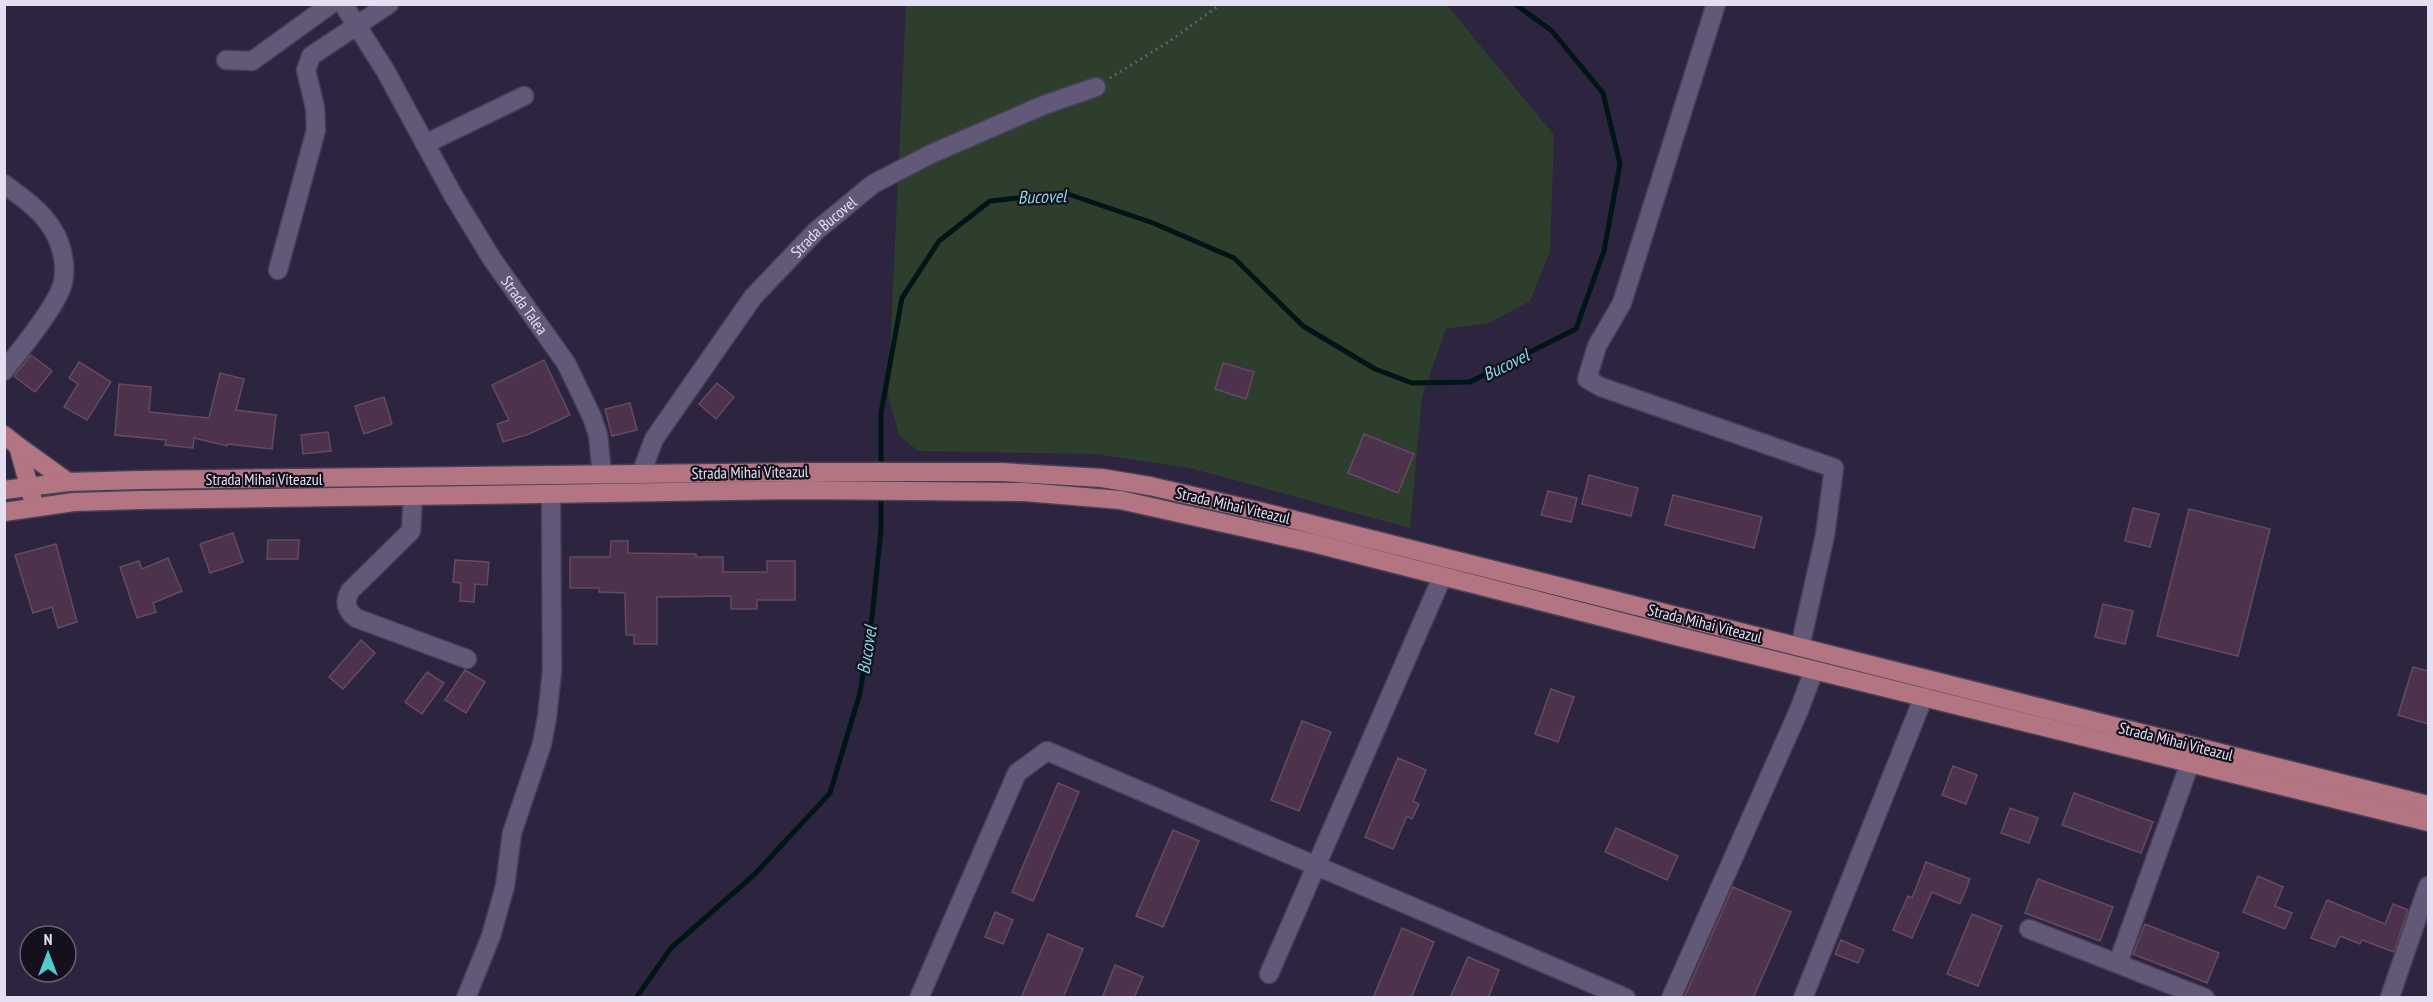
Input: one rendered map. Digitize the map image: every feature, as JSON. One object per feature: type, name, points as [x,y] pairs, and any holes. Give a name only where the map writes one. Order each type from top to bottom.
[{"type":"main road","points":[[11,441],[68,482]]},
{"type":"main road","points":[[11,441],[29,486],[34,507]]},
{"type":"main road","name":"Strada Mihai Viteazul","points":[[4,512],[74,502],[551,494],[941,472],[1059,474],[1150,486],[1274,514],[2428,805]]},
{"type":"main road","name":"Strada Mihai Viteazul","points":[[4,490],[68,482],[641,474],[1025,492],[1120,500],[1443,575],[1814,670],[2428,822]]},
{"type":"street","points":[[226,60],[252,62],[331,4]]},
{"type":"street","name":"Strada Talea","points":[[343,4],[492,259],[566,363],[592,417],[598,435],[602,474]]},
{"type":"street","points":[[278,270],[316,130],[315,108],[306,70],[311,56],[389,4]]},
{"type":"street","points":[[1716,4],[1622,303],[1597,346],[1587,379],[1601,387],[1834,468],[1826,535],[1800,647]]},
{"type":"street","name":"Strada Bucovel","points":[[641,474],[654,439],[746,307],[816,231],[873,184],[932,154],[1044,105],[1096,87]]},
{"type":"street","points":[[425,144],[524,96]]},
{"type":"street","points":[[4,184],[28,202],[50,225],[63,252],[63,282],[47,313],[4,371]]},
{"type":"street","points":[[466,998],[491,936],[505,886],[512,833],[542,744],[547,717],[552,671],[551,494]]},
{"type":"street","points":[[413,496],[411,531],[350,591],[346,598],[347,608],[356,618],[467,659]]},
{"type":"street","points":[[1269,974],[1443,575]]},
{"type":"street","points":[[1671,998],[1799,710],[1814,670]]},
{"type":"street","points":[[1803,998],[1924,696]]},
{"type":"street","points":[[919,998],[1017,773],[1047,751],[1626,998]]},
{"type":"street","points":[[2118,963],[2190,763]]},
{"type":"street","points":[[2390,997],[2428,886]]},
{"type":"street","points":[[2029,928],[2205,998]]},
{"type":"path","points":[[1096,87],[1170,41],[1221,4]]},
{"type":"green space","points":[[906,5],[1447,5],[1554,135],[1550,252],[1530,301],[1489,323],[1446,329],[1422,397],[1410,528],[1190,468],[1095,454],[918,451],[899,435],[888,395]]},
{"type":"building","points":[[31,355],[52,371],[35,392],[14,376]]},
{"type":"building","points":[[544,360],[570,415],[529,434],[503,442],[497,424],[509,420],[492,385]]},
{"type":"building","points":[[79,362],[111,382],[87,420],[64,407],[78,384],[69,378]]},
{"type":"building","points":[[1223,363],[1254,372],[1246,399],[1215,389]]},
{"type":"building","points":[[220,373],[244,379],[236,410],[276,415],[272,449],[228,444],[227,446],[194,438],[193,448],[165,445],[166,440],[115,435],[119,384],[151,387],[149,412],[209,418]]},
{"type":"building","points":[[717,383],[734,397],[716,419],[699,404]]},
{"type":"building","points":[[384,397],[392,424],[364,434],[355,406]]},
{"type":"building","points":[[630,403],[637,430],[612,436],[605,409]]},
{"type":"building","points":[[328,432],[331,451],[303,454],[301,435]]},
{"type":"building","points":[[1364,434],[1414,454],[1398,493],[1348,473]]},
{"type":"building","points":[[1589,475],[1638,488],[1631,516],[1582,504]]},
{"type":"building","points":[[1548,491],[1577,498],[1571,522],[1541,515]]},
{"type":"building","points":[[1673,495],[1762,517],[1754,548],[1665,525]]},
{"type":"building","points":[[2133,508],[2159,514],[2150,547],[2125,541]]},
{"type":"building","points":[[2189,509],[2270,529],[2238,656],[2157,636]]},
{"type":"building","points":[[233,533],[243,562],[210,573],[200,544]]},
{"type":"building","points":[[268,540],[299,540],[298,559],[267,559]]},
{"type":"building","points":[[611,541],[628,541],[628,553],[696,554],[696,557],[723,557],[723,572],[767,572],[767,561],[795,561],[795,600],[757,600],[757,609],[731,609],[731,596],[657,597],[657,644],[634,644],[634,635],[626,635],[625,593],[599,592],[599,588],[570,588],[570,557],[610,557]]},
{"type":"building","points":[[56,544],[77,622],[58,628],[52,607],[33,613],[15,555]]},
{"type":"building","points":[[168,558],[182,591],[153,603],[156,612],[137,618],[120,567],[139,561],[142,569]]},
{"type":"building","points":[[455,560],[489,562],[487,585],[475,584],[474,602],[460,601],[461,583],[453,582]]},
{"type":"building","points":[[2103,604],[2133,611],[2125,644],[2095,637]]},
{"type":"building","points":[[361,640],[375,653],[343,689],[329,677]]},
{"type":"building","points":[[2413,667],[2428,671],[2428,724],[2398,715]]},
{"type":"building","points":[[465,670],[485,682],[466,713],[445,700]]},
{"type":"building","points":[[427,672],[444,683],[422,714],[405,702]]},
{"type":"building","points":[[1551,689],[1574,697],[1558,742],[1535,734]]},
{"type":"building","points":[[1302,721],[1331,732],[1299,811],[1271,800]]},
{"type":"building","points":[[1398,758],[1426,770],[1413,801],[1419,804],[1412,819],[1407,816],[1393,849],[1365,837]]},
{"type":"building","points":[[1953,766],[1977,775],[1966,804],[1942,795]]},
{"type":"building","points":[[1058,783],[1079,792],[1033,901],[1012,892]]},
{"type":"building","points":[[2074,793],[2153,822],[2141,853],[2062,825]]},
{"type":"building","points":[[2010,808],[2038,818],[2029,843],[2001,833]]},
{"type":"building","points":[[1616,828],[1678,856],[1667,880],[1605,852]]},
{"type":"building","points":[[1173,830],[1199,841],[1163,927],[1136,916]]},
{"type":"building","points":[[1926,862],[1970,879],[1960,904],[1932,892],[1912,938],[1893,930],[1908,896],[1912,898]]},
{"type":"building","points":[[2258,876],[2283,887],[2275,906],[2292,913],[2285,929],[2243,912]]},
{"type":"building","points":[[2038,879],[2113,907],[2100,941],[2025,913]]},
{"type":"building","points":[[1733,887],[1791,912],[1753,998],[1684,998]]},
{"type":"building","points":[[2327,900],[2385,924],[2393,904],[2408,910],[2394,952],[2362,940],[2360,944],[2340,936],[2335,947],[2311,938]]},
{"type":"building","points":[[995,912],[1013,920],[1003,944],[985,937]]},
{"type":"building","points":[[1972,914],[2002,926],[1978,986],[1947,974]]},
{"type":"building","points":[[2145,924],[2219,953],[2207,983],[2133,954]]},
{"type":"building","points":[[1402,928],[1434,942],[1411,998],[1373,998]]},
{"type":"building","points":[[1048,934],[1083,949],[1063,998],[1021,998]]},
{"type":"building","points":[[1841,940],[1864,950],[1858,963],[1835,954]]},
{"type":"building","points":[[1468,957],[1499,970],[1488,998],[1450,998]]},
{"type":"building","points":[[1115,965],[1143,977],[1134,998],[1102,998]]},
{"type":"waterway","name":"Bucovel","points":[[881,469],[881,413],[902,298],[939,241],[990,201],[1065,193],[1153,223],[1234,258],[1303,326],[1375,369],[1412,383],[1470,382],[1576,329],[1604,251],[1620,164],[1603,93],[1552,31],[1515,4]]},
{"type":"waterway","name":"Bucovel","points":[[636,998],[671,948],[755,874],[830,793],[860,693],[872,617],[881,530],[881,494]]}]
